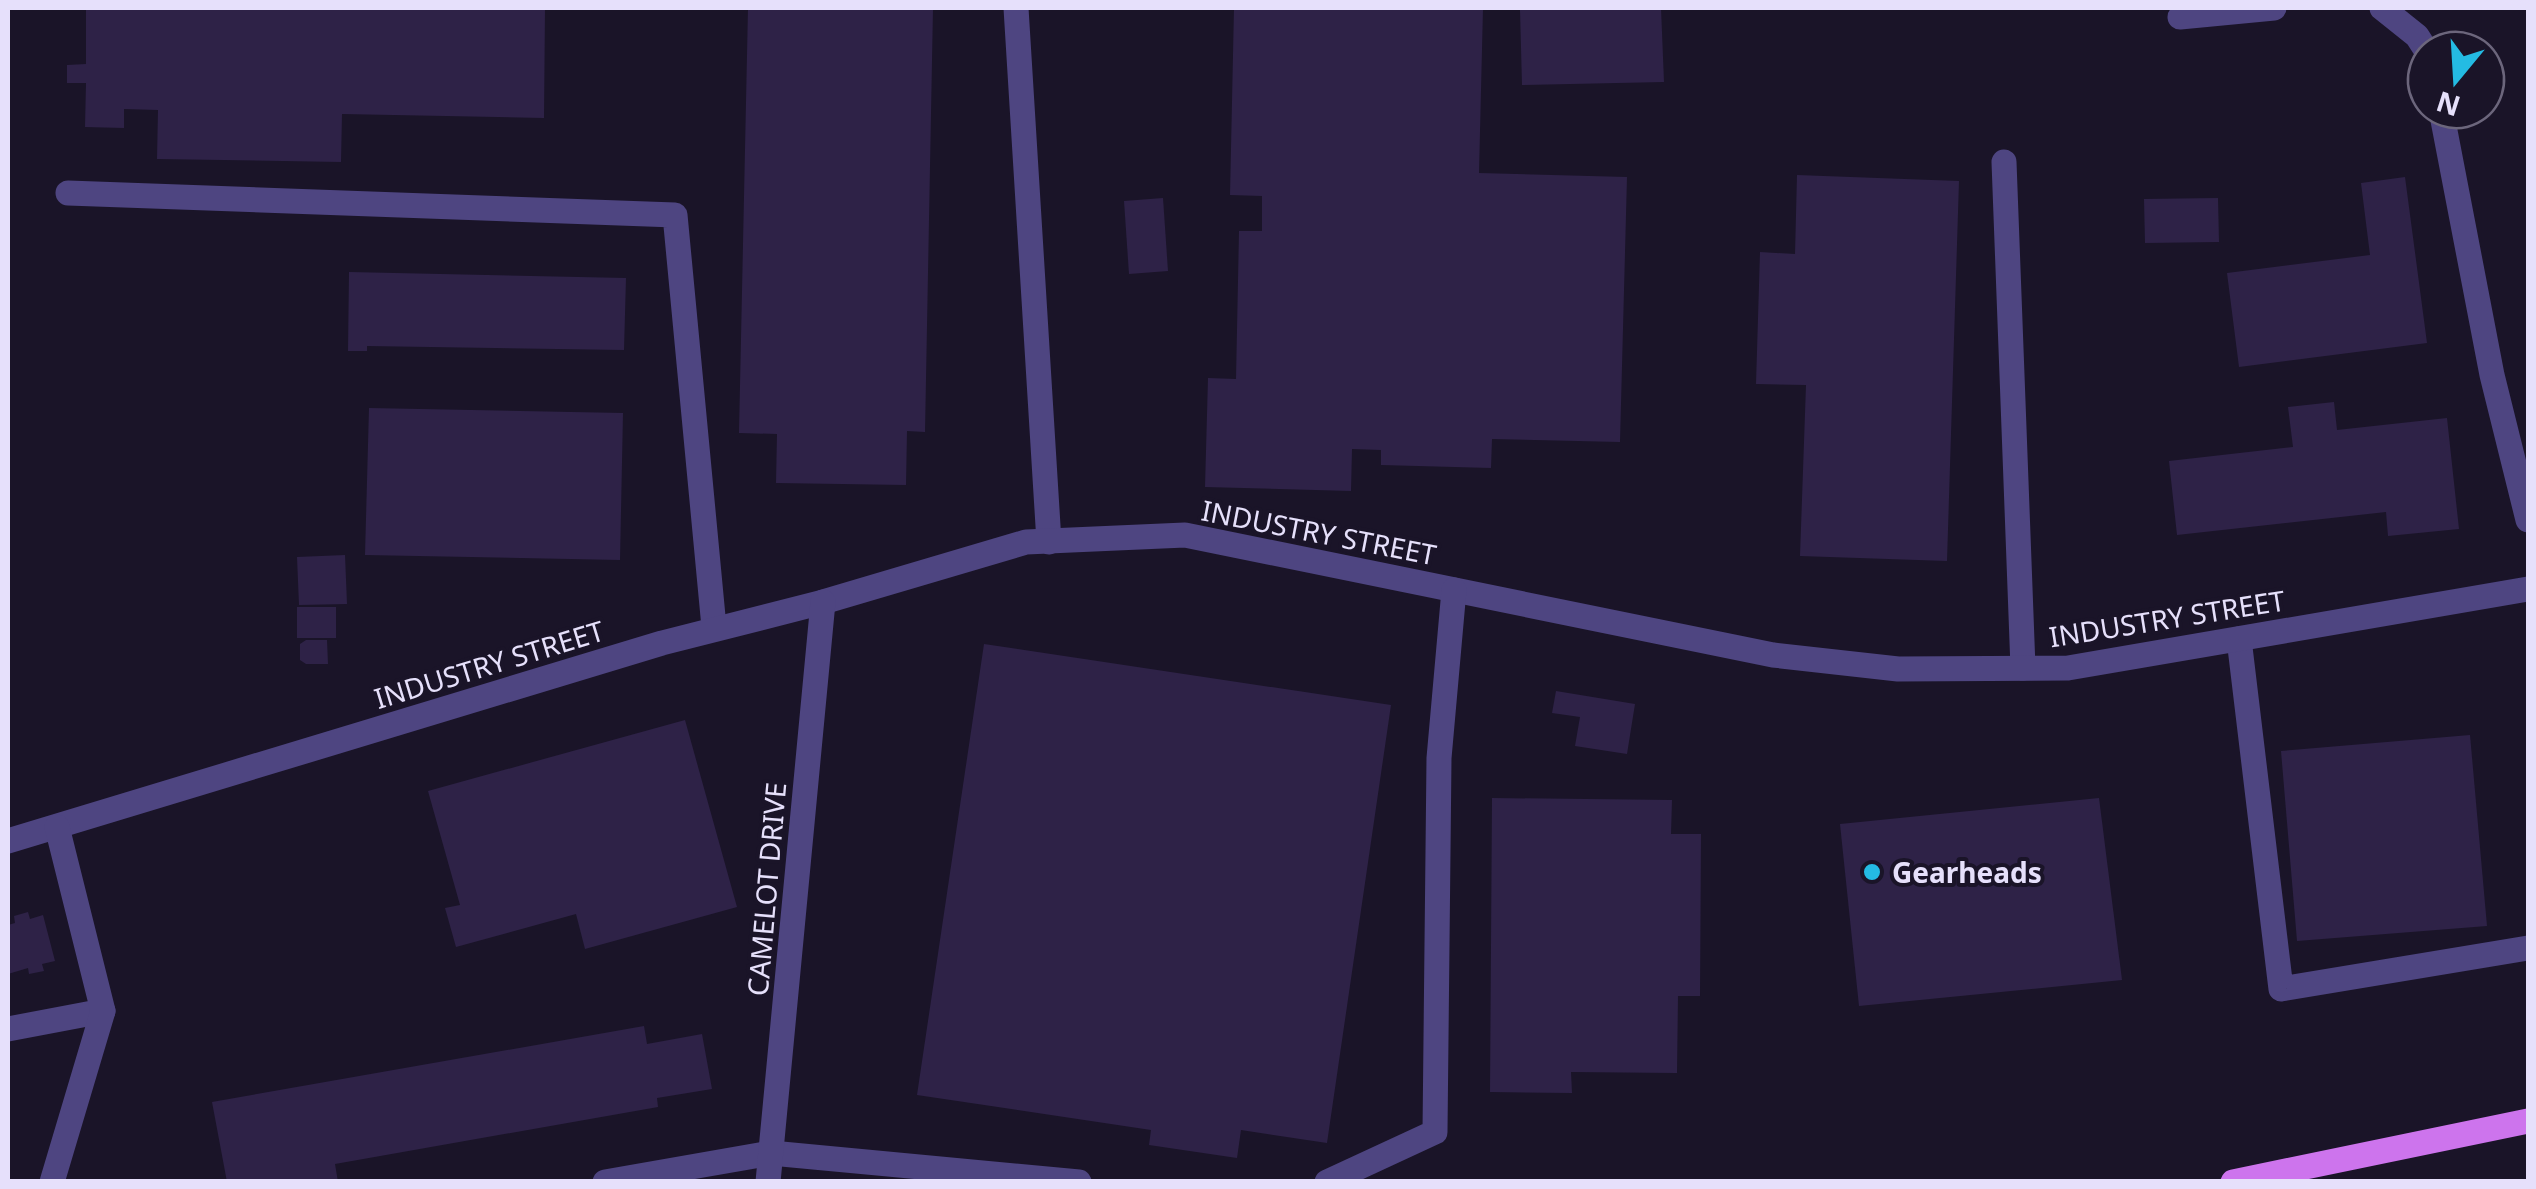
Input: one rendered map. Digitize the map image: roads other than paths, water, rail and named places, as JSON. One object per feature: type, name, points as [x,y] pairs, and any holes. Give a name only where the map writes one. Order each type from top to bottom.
[{"type":"main road","points":[[2233,1182],[2528,1122]]},
{"type":"street","points":[[1016,8],[1049,542]]},
{"type":"street","points":[[2180,17],[2274,8]]},
{"type":"street","points":[[2382,8],[2410,30]]},
{"type":"street","points":[[2445,130],[2492,376],[2528,520]]},
{"type":"street","points":[[2004,162],[2023,668]]},
{"type":"street","points":[[68,193],[676,215],[714,628]]},
{"type":"street","name":"INDUSTRY STREET","points":[[8,841],[714,628],[823,602],[1026,542],[1185,536],[1773,654],[1898,669],[2068,668],[2528,590]]},
{"type":"street","points":[[1326,1182],[1434,1132],[1440,758],[1454,590]]},
{"type":"street","name":"CAMELOT DRIVE","points":[[768,1182],[823,602]]},
{"type":"street","points":[[2239,638],[2281,988],[2528,948]]},
{"type":"street","points":[[52,1182],[103,1011],[57,827]]},
{"type":"street","points":[[8,1029],[103,1011]]},
{"type":"street","points":[[605,1182],[771,1153],[1078,1182]]},
{"type":"place","name":"Gearheads","points":[[1872,872]]}]
